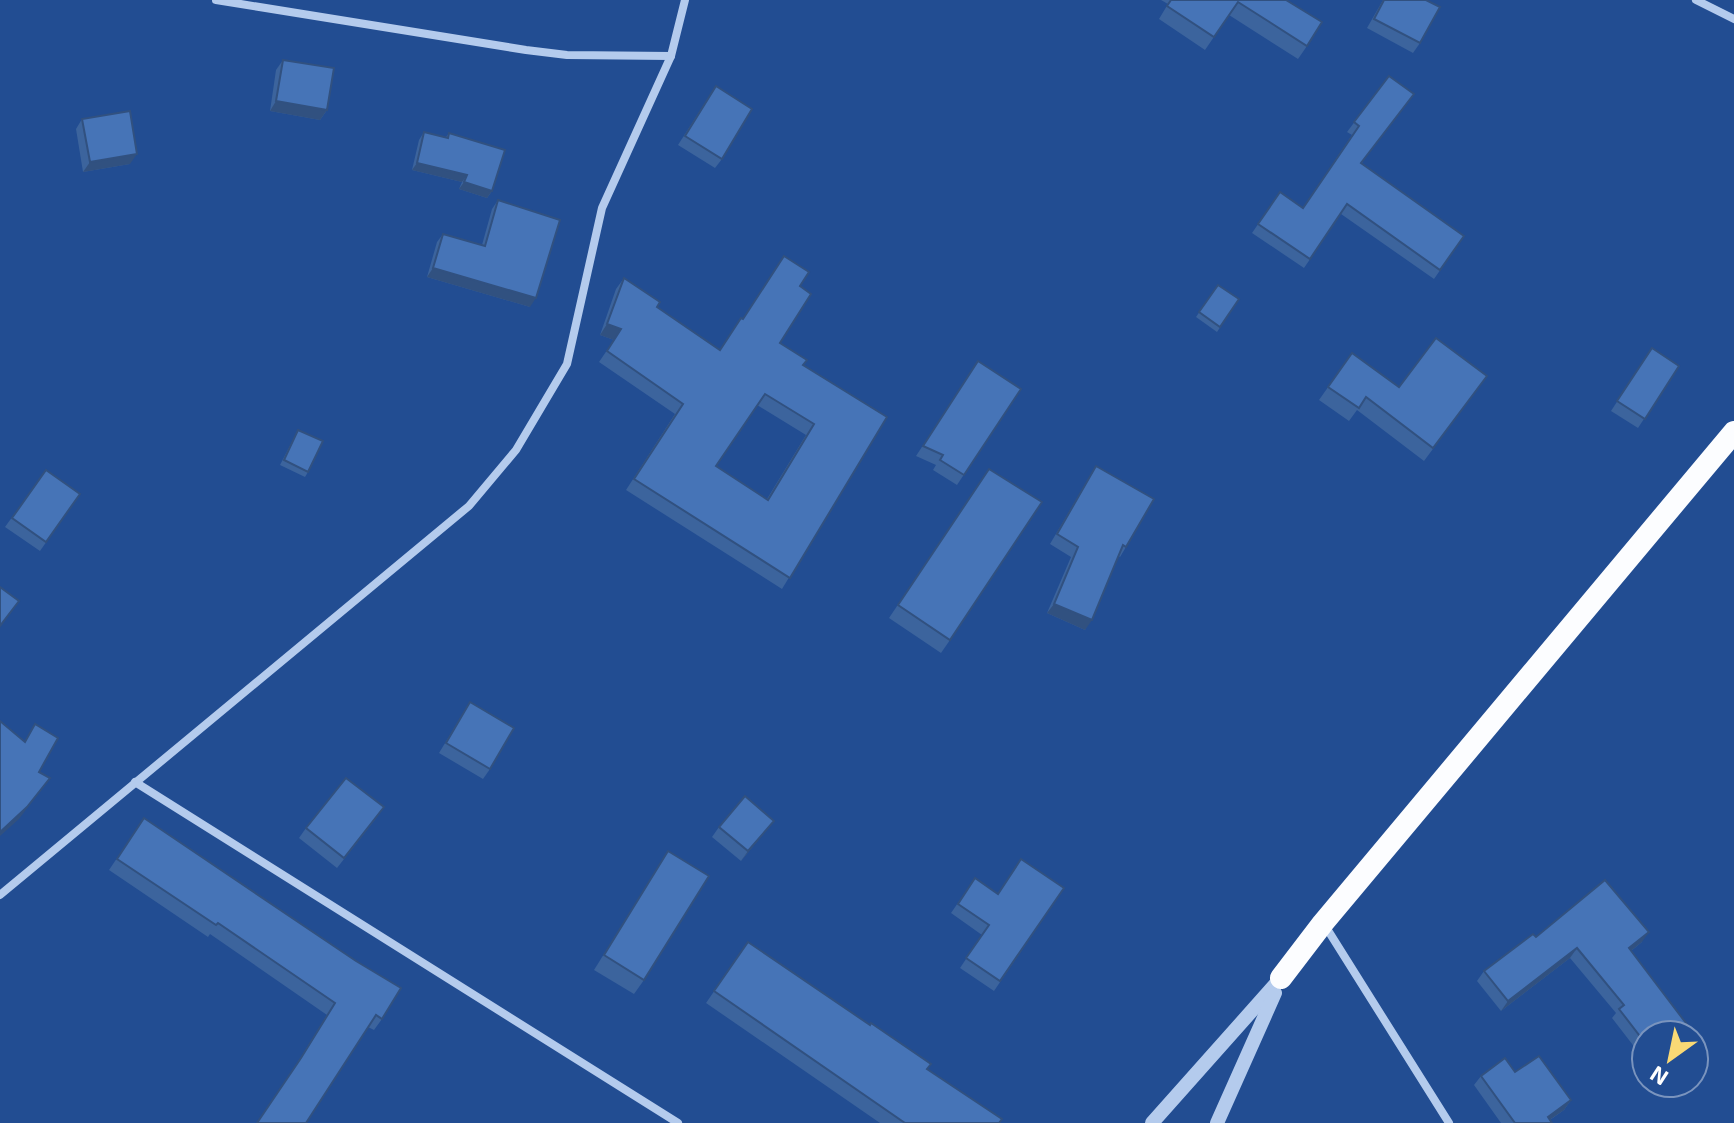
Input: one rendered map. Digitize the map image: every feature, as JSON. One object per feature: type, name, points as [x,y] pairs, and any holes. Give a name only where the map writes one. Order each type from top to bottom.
[{"type":"highway","points":[[1281,978],[1323,923],[1734,432]]},
{"type":"street","points":[[216,0],[526,50],[567,55],[671,56]]},
{"type":"street","points":[[0,895],[469,506],[516,450],[567,364],[602,208],[671,56],[685,0]]},
{"type":"street","points":[[1696,0],[1734,19]]},
{"type":"street","points":[[135,782],[678,1123]]},
{"type":"street","points":[[1323,923],[1449,1123]]},
{"type":"street","points":[[1152,1123],[1281,978]]},
{"type":"street","points":[[1217,1123],[1281,978]]},
{"type":"building","points":[[1171,0],[1286,0],[1322,22],[1307,46],[1238,2],[1214,37],[1167,6]]},
{"type":"building","points":[[1384,0],[1426,0],[1440,7],[1420,43],[1374,19]]},
{"type":"building","points":[[283,60],[334,68],[327,110],[276,101]]},
{"type":"building","points":[[1389,76],[1414,94],[1361,163],[1464,236],[1440,270],[1347,204],[1310,259],[1258,224],[1280,192],[1303,208],[1359,126],[1354,122]]},
{"type":"building","points":[[716,86],[752,109],[722,159],[685,136]]},
{"type":"building","points":[[130,111],[137,154],[90,162],[82,119]]},
{"type":"building","points":[[424,132],[448,138],[449,133],[505,150],[492,191],[464,182],[467,175],[417,163]]},
{"type":"building","points":[[498,200],[560,220],[536,298],[433,268],[443,234],[485,246]]},
{"type":"building","points":[[784,256],[809,272],[800,286],[811,294],[780,343],[807,360],[803,365],[887,417],[790,578],[634,479],[683,404],[607,351],[621,329],[607,324],[624,278],[660,302],[657,307],[720,350]],"holes":[[[765,394],[814,424],[768,500],[716,466]]]},
{"type":"building","points":[[1218,285],[1239,299],[1220,327],[1199,312]]},
{"type":"building","points":[[1436,338],[1487,376],[1433,448],[1366,397],[1359,408],[1328,387],[1352,353],[1399,387]]},
{"type":"building","points":[[1652,348],[1679,366],[1645,419],[1617,401]]},
{"type":"building","points":[[978,361],[1021,389],[964,475],[940,460],[943,455],[923,446]]},
{"type":"building","points":[[298,430],[323,441],[308,472],[284,460]]},
{"type":"building","points":[[1096,466],[1154,499],[1126,547],[1123,545],[1092,620],[1054,604],[1078,547],[1057,534]]},
{"type":"building","points":[[989,469],[1042,502],[950,640],[898,605]]},
{"type":"building","points":[[46,470],[80,494],[46,542],[12,518]]},
{"type":"building","points":[[0,587],[19,601],[0,626]]},
{"type":"building","points":[[470,702],[514,728],[490,769],[446,743]]},
{"type":"building","points":[[0,721],[25,742],[35,724],[58,738],[39,772],[50,778],[27,807],[0,832]]},
{"type":"building","points":[[346,778],[384,807],[344,858],[306,828]]},
{"type":"building","points":[[745,796],[774,821],[748,851],[719,827]]},
{"type":"building","points":[[144,818],[401,988],[382,1019],[376,1015],[306,1123],[257,1123],[335,1003],[117,859]]},
{"type":"building","points":[[668,851],[709,876],[644,980],[604,955]]},
{"type":"building","points":[[1021,859],[1064,888],[1000,981],[966,958],[989,925],[958,904],[975,878],[998,894]]},
{"type":"building","points":[[1605,880],[1649,932],[1629,948],[1683,1019],[1630,1019],[1630,1023],[1619,1009],[1624,1005],[1577,948],[1508,1001],[1484,971],[1533,934],[1536,937]]},
{"type":"building","points":[[748,942],[931,1064],[927,1069],[1002,1119],[999,1123],[905,1123],[714,991]]},
{"type":"building","points":[[1539,1056],[1571,1100],[1548,1117],[1552,1123],[1515,1123],[1481,1076],[1505,1058],[1515,1072]]}]
